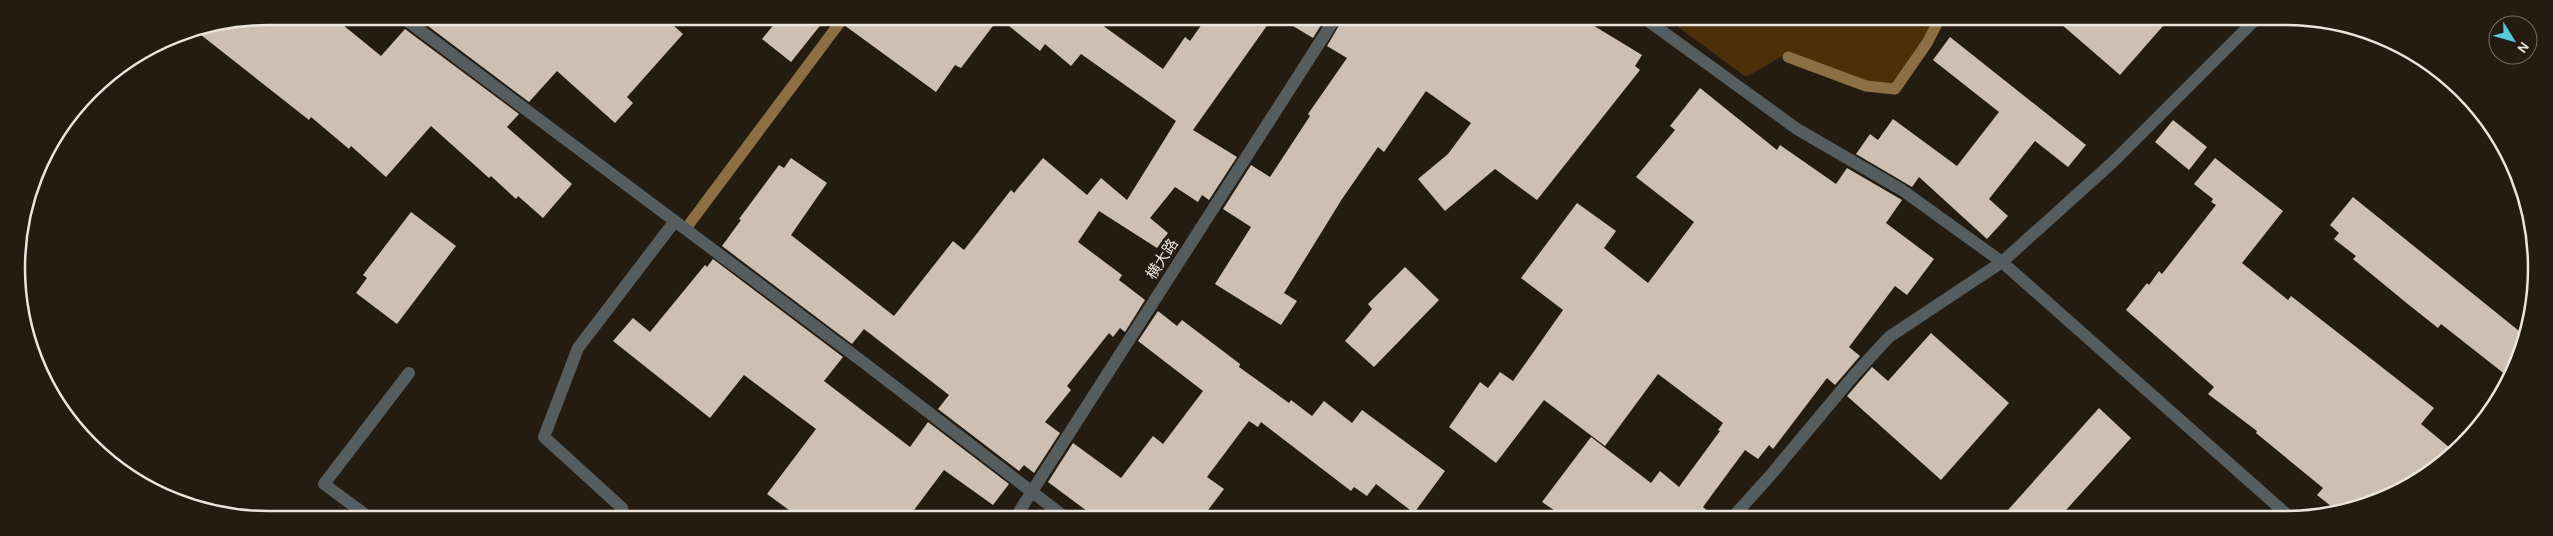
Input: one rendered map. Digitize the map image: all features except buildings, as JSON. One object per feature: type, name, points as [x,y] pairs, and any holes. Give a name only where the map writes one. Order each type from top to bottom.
[{"type":"street","points":[[413,25],[675,220],[1056,511]]},
{"type":"street","name":"横大路","points":[[1019,511],[1331,25]]},
{"type":"street","points":[[1654,25],[1797,129],[1902,190],[2002,262],[2283,511]]},
{"type":"street","points":[[1738,511],[1889,337],[2002,262],[2113,162],[2250,25]]},
{"type":"street","points":[[623,511],[622,508],[544,437],[578,348],[675,220]]},
{"type":"street","points":[[361,511],[324,484],[410,373]]},
{"type":"shaded area","points":[[1675,25],[1932,25],[1894,83],[1884,90],[1786,54],[1746,77]]},
{"type":"waterway","points":[[690,223],[838,25]]},
{"type":"waterway","points":[[1788,57],[1866,86],[1895,89],[1927,43],[1936,25]]}]
